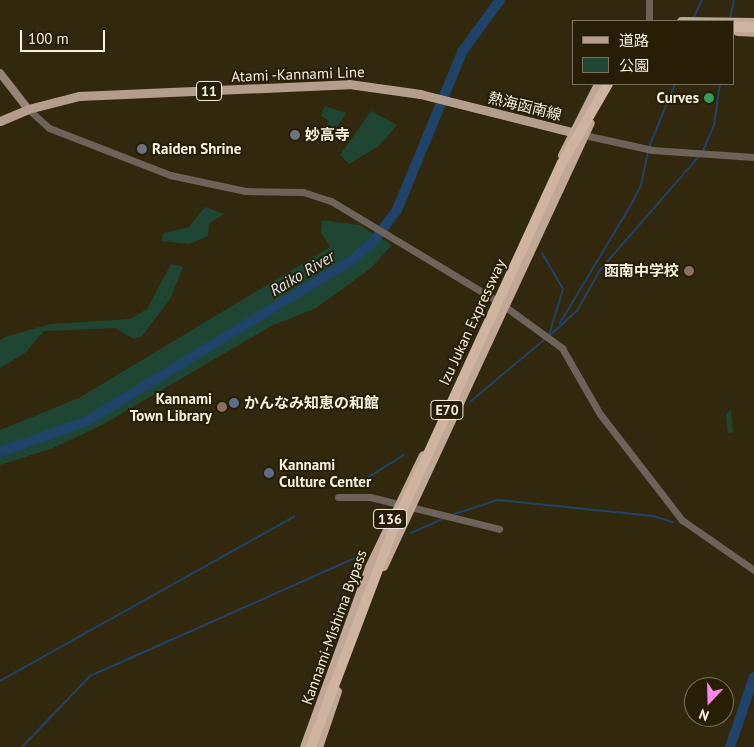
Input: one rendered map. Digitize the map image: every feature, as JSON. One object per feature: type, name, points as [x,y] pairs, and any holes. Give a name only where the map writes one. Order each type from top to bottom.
[{"type":"highway","points":[[734,22],[754,22]]},
{"type":"highway","points":[[734,27],[754,26]]},
{"type":"highway","points":[[734,31],[754,32]]},
{"type":"highway","name":"Kannami-Mishima Bypass","points":[[304,747],[356,602],[397,502],[496,300],[573,132],[597,85]]},
{"type":"highway","name":"Izu Jukan Expressway","points":[[311,747],[356,616],[397,520],[562,163],[607,85]]},
{"type":"highway","name":"136","points":[[505,307],[608,85]]},
{"type":"highway","name":"Kannami-Mishima Bypass","points":[[318,747],[367,605],[505,307]]},
{"type":"main road","points":[[0,73],[28,108]]},
{"type":"main road","name":"Atami -Kannami Line","points":[[0,121],[28,108],[79,96],[330,84],[375,86],[459,103]]},
{"type":"main road","name":"熱海函南線","points":[[459,103],[584,136]]},
{"type":"street","points":[[649,0],[649,20]]},
{"type":"street","points":[[28,108],[48,128],[170,175],[245,191],[303,192],[331,201],[496,300],[542,332],[567,355],[600,414],[682,520],[754,570]]},
{"type":"street","points":[[584,136],[671,152],[754,157]]},
{"type":"street","points":[[338,497],[397,502],[499,529]]},
{"type":"green space","points":[[325,106],[346,113],[333,134],[325,129],[329,121],[321,116]]},
{"type":"green space","points":[[371,111],[397,125],[379,146],[349,164],[340,155]]},
{"type":"green space","points":[[205,207],[224,214],[209,223],[208,236],[189,244],[161,241],[164,233],[189,227]]},
{"type":"green space","points":[[322,220],[359,225],[392,245],[370,269],[316,308],[271,326],[104,424],[53,448],[0,465],[0,430],[79,398],[330,247],[321,232]]},
{"type":"green space","points":[[171,264],[183,267],[170,299],[142,336],[134,339],[115,328],[44,331],[25,353],[0,368],[0,340],[5,337],[50,324],[130,319],[147,309]]},
{"type":"green space","points":[[731,410],[733,432],[728,433],[726,414]]},
{"type":"waterway","name":"Raiko River","points":[[0,452],[87,421],[352,260],[373,242],[397,210],[462,52],[500,0]]},
{"type":"waterway","points":[[693,19],[702,0]]},
{"type":"waterway","points":[[730,19],[734,0]]},
{"type":"waterway","points":[[649,147],[675,85]]},
{"type":"waterway","points":[[703,151],[714,125],[720,85]]},
{"type":"waterway","points":[[560,323],[632,203],[641,185],[648,151]]},
{"type":"waterway","points":[[549,336],[577,311],[600,270],[700,155]]},
{"type":"waterway","points":[[542,253],[563,289],[549,335]]},
{"type":"waterway","points":[[471,401],[545,339]]},
{"type":"waterway","points":[[354,486],[404,455]]},
{"type":"waterway","points":[[454,514],[498,500],[653,516],[673,522]]},
{"type":"waterway","points":[[0,681],[294,517]]},
{"type":"waterway","points":[[411,533],[445,518]]},
{"type":"waterway","points":[[22,747],[90,676],[360,556]]},
{"type":"waterway","points":[[730,747],[754,677]]},
{"type":"place","name":"Curves","points":[[709,98]]},
{"type":"place","name":"妙高寺","points":[[295,135]]},
{"type":"place","name":"Raiden Shrine","points":[[142,149]]},
{"type":"place","name":"函南中学校","points":[[689,271]]},
{"type":"place","name":"かんなみ知恵の和館","points":[[234,403]]},
{"type":"place","name":"Kannami Town Library","points":[[222,407]]},
{"type":"place","name":"Kannami Culture Center","points":[[269,473]]}]
